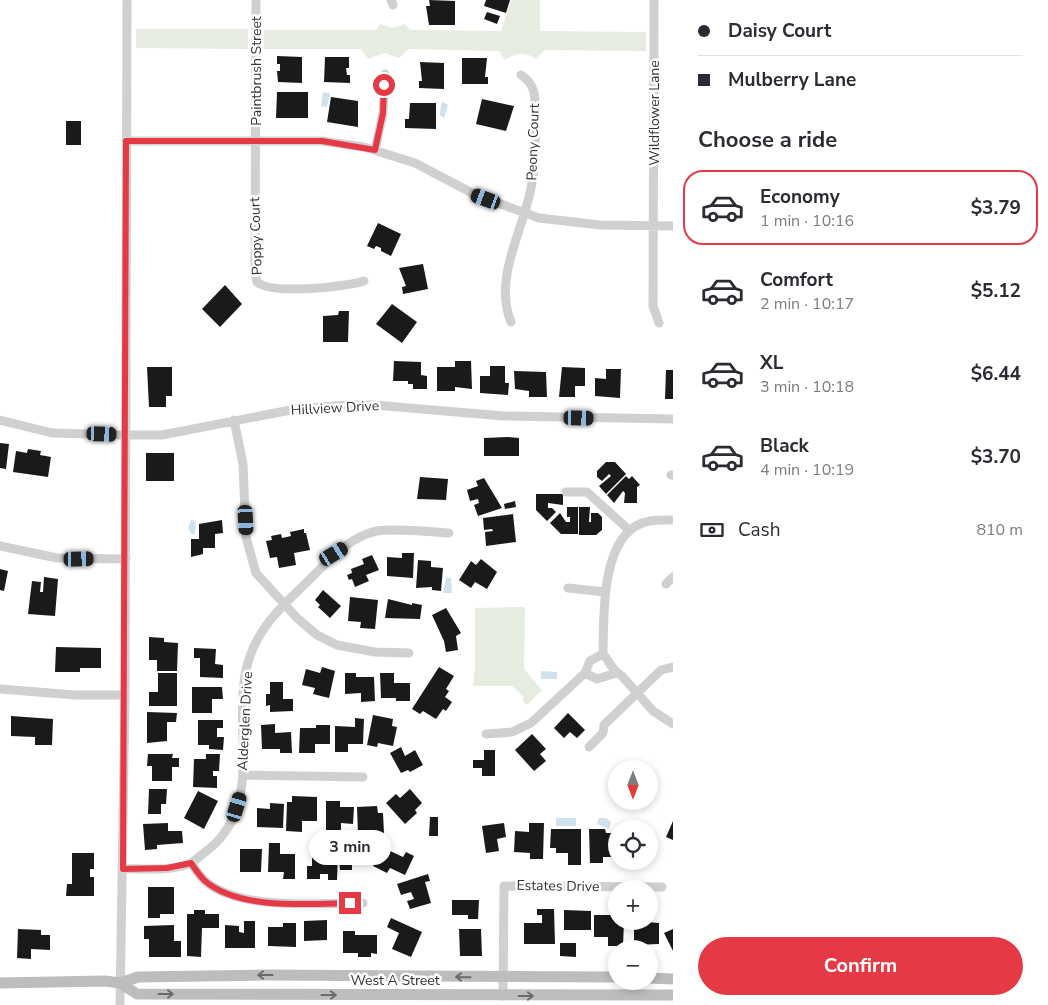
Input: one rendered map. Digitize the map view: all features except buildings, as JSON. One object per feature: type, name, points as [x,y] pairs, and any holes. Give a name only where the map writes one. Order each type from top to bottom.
[{"type":"main road","name":"West A Street","points":[[120,984],[138,978],[254,975],[504,978],[608,977]]},
{"type":"main road","points":[[658,978],[673,979]]},
{"type":"main road","name":"West A Street","points":[[0,983],[105,981],[120,984],[137,994],[673,995]]},
{"type":"street","points":[[120,1005],[126,559],[127,0]]},
{"type":"street","name":"Paintbrush Street","points":[[255,142],[256,0]]},
{"type":"street","name":"Wildflower Lane","points":[[654,0],[653,306],[659,324]]},
{"type":"street","points":[[375,150],[383,113],[384,74]]},
{"type":"street","name":"Peony Court","points":[[511,322],[507,311],[507,278],[525,214],[535,162],[534,93],[529,80],[521,75]]},
{"type":"street","points":[[126,141],[322,141],[375,150],[415,163],[476,196],[525,214],[576,224],[673,226]]},
{"type":"street","name":"Poppy Court","points":[[255,142],[255,273],[257,282],[270,287],[331,288],[364,281]]},
{"type":"street","name":"Hillview Drive","points":[[0,420],[52,433],[162,435],[296,409],[374,404],[504,416],[673,419]]},
{"type":"street","points":[[234,420],[243,464],[246,537],[256,573],[284,604],[317,635],[337,645],[368,651],[409,653]]},
{"type":"street","points":[[566,492],[587,492],[629,530]]},
{"type":"street","points":[[673,520],[650,521],[629,530],[620,544],[605,592],[603,654],[616,673],[638,693],[653,711],[673,724]]},
{"type":"street","name":"Alderglen Drive","points":[[123,869],[167,868],[191,863],[213,845],[229,827],[241,792],[244,692],[249,660],[260,634],[284,604],[334,554],[360,538],[378,531],[449,533]]},
{"type":"street","points":[[0,546],[57,558],[126,559]]},
{"type":"street","points":[[666,584],[673,577]]},
{"type":"street","points":[[568,588],[605,592]]},
{"type":"street","points":[[486,734],[512,732],[531,723],[585,673],[590,661],[603,654]]},
{"type":"street","points":[[589,748],[603,733],[604,726],[661,670],[673,667]]},
{"type":"street","points":[[585,673],[597,680],[616,673]]},
{"type":"street","points":[[0,690],[75,695],[125,694]]},
{"type":"street","points":[[243,775],[363,777]]},
{"type":"street","points":[[191,863],[204,880],[216,888],[250,901],[364,902]]},
{"type":"street","name":"Estates Drive","points":[[503,996],[504,886],[662,887]]},
{"type":"shaded area","points":[[511,0],[540,0],[540,31],[646,32],[646,51],[545,50],[536,59],[521,54],[513,55],[505,60],[499,51],[409,49],[399,58],[384,53],[368,59],[361,49],[264,49],[264,30],[376,30],[380,24],[393,28],[405,24],[410,30],[501,31]]},
{"type":"shaded area","points":[[136,29],[248,29],[248,49],[136,48]]},
{"type":"shaded area","points":[[525,607],[524,669],[542,690],[527,705],[522,700],[524,697],[512,686],[473,686],[475,669],[475,608]]},
{"type":"water","points":[[323,92],[330,93],[327,107],[321,106]]},
{"type":"water","points":[[443,102],[448,105],[444,118],[440,115]]},
{"type":"water","points":[[191,520],[196,521],[195,533],[192,535],[188,528]]},
{"type":"water","points":[[446,578],[451,578],[452,593],[443,593]]},
{"type":"water","points":[[541,671],[557,672],[557,679],[541,679]]},
{"type":"water","points":[[556,818],[576,818],[576,826],[556,826]]},
{"type":"water","points":[[599,818],[608,820],[608,829],[597,824]]},
{"type":"route","points":[[350,903],[250,901],[221,892],[204,880],[191,863],[167,868],[123,869],[127,350],[126,141],[322,141],[364,146],[375,150],[383,113],[384,85]]}]
